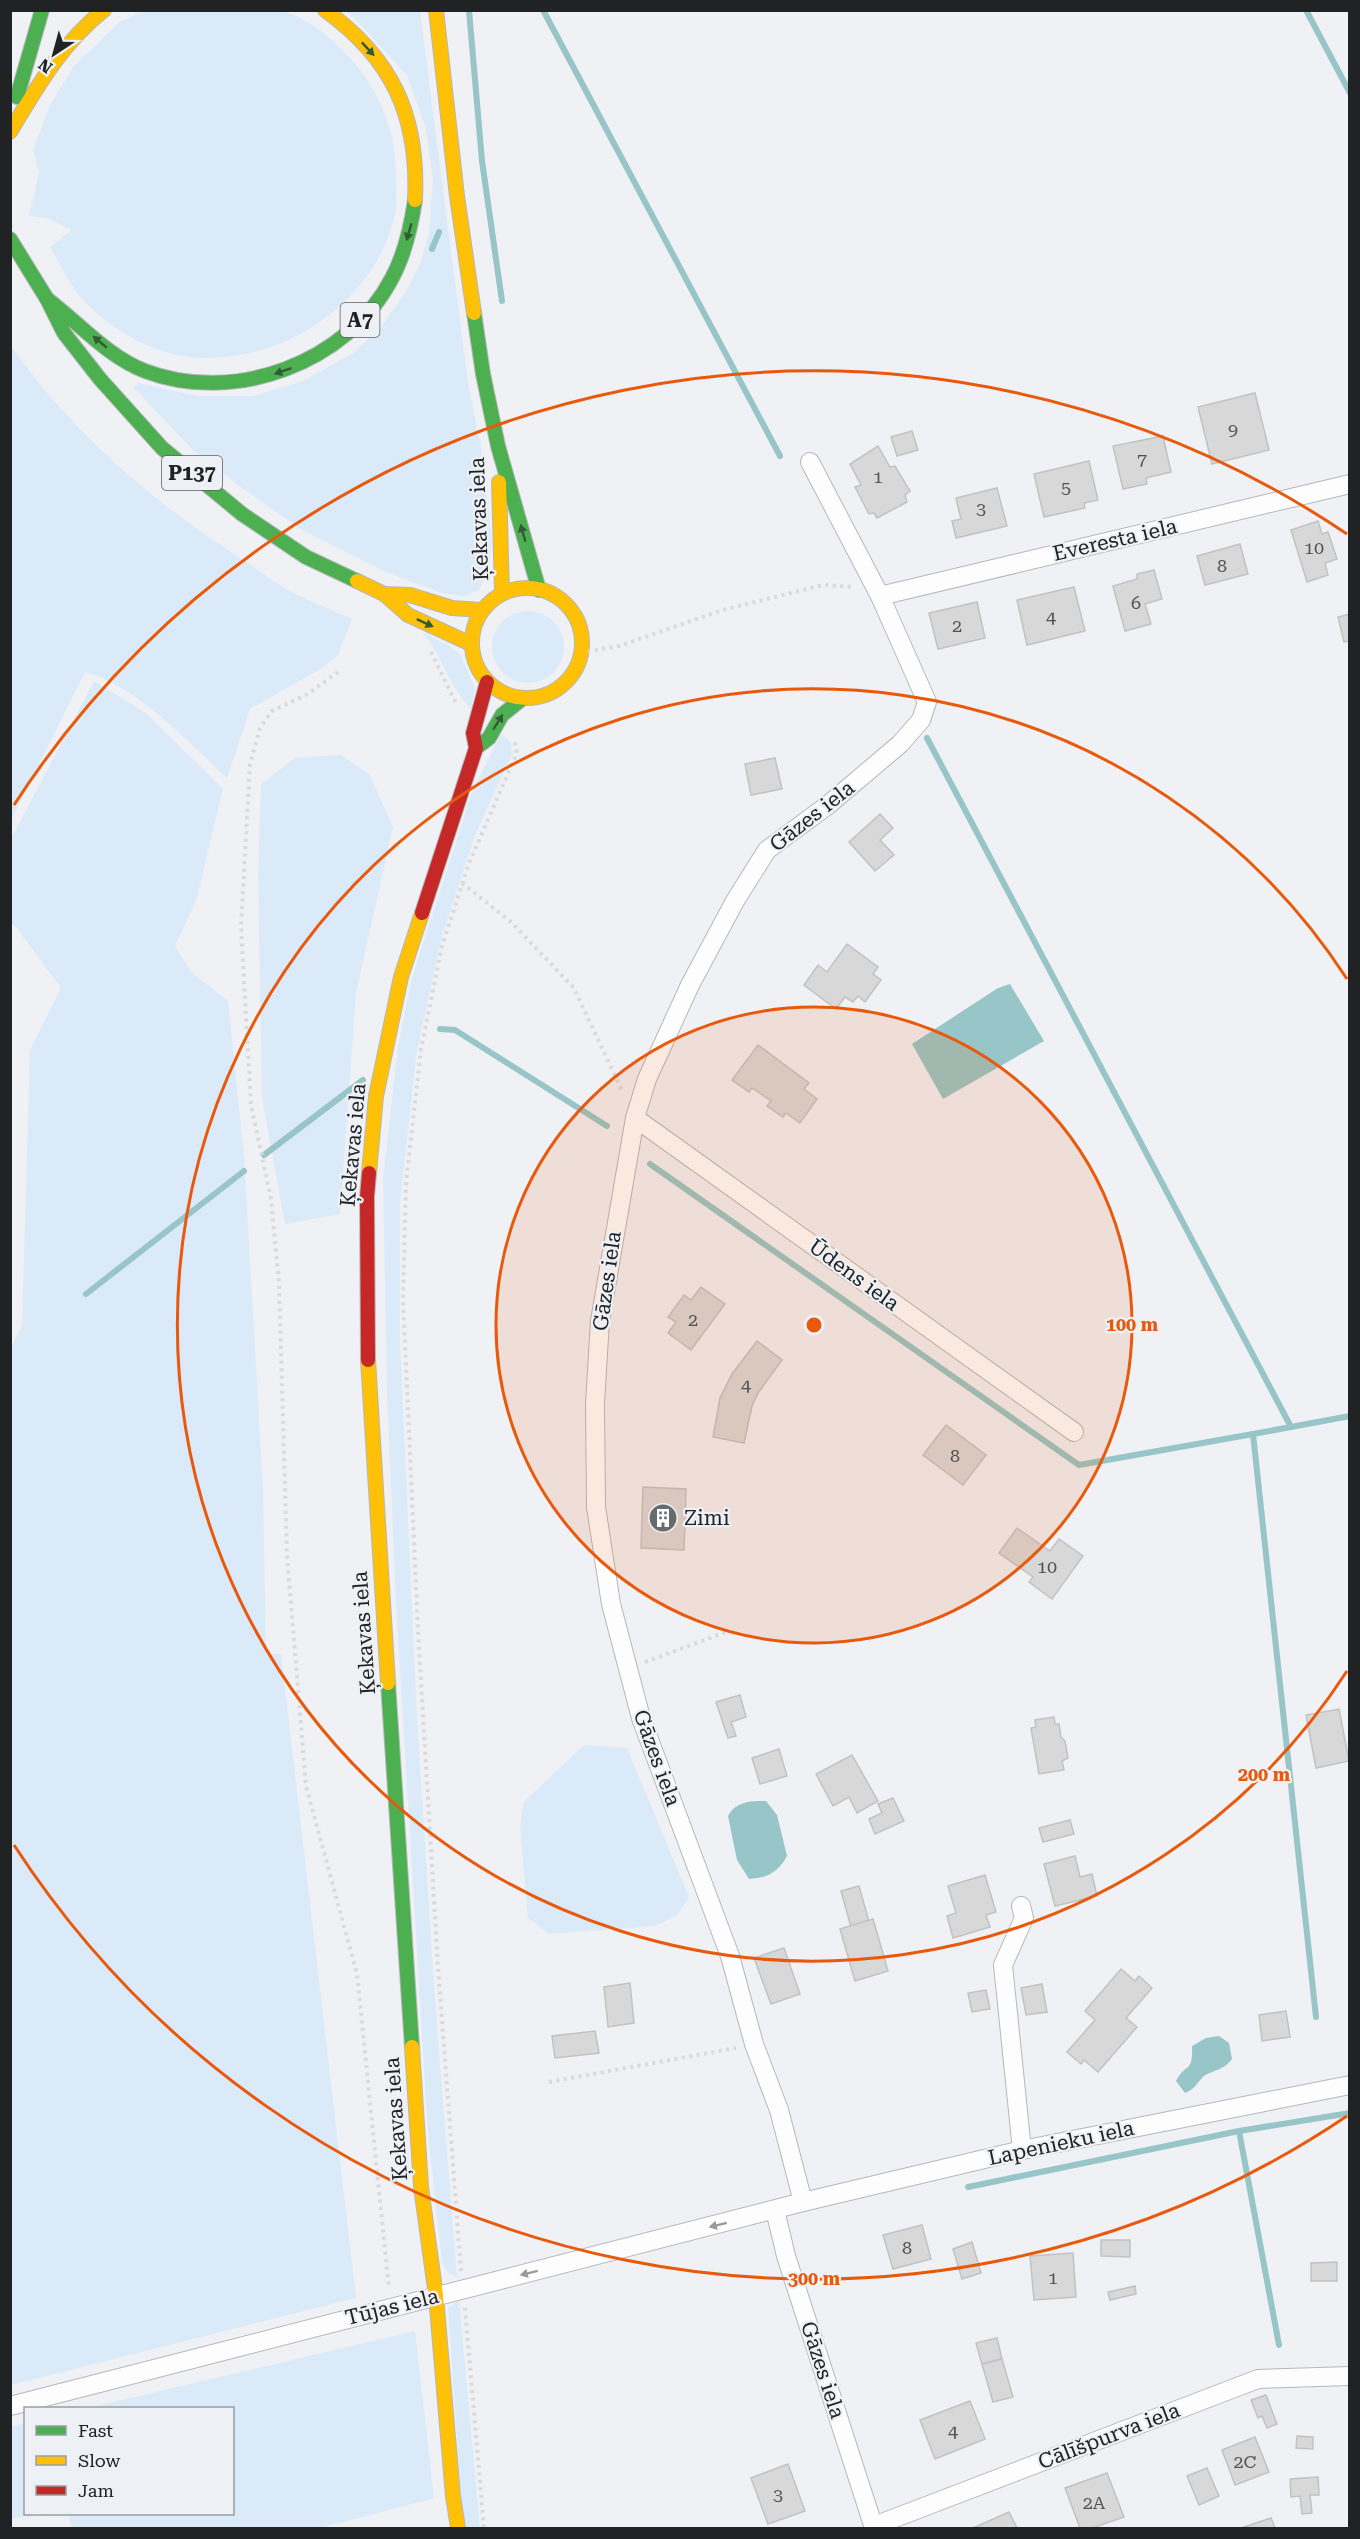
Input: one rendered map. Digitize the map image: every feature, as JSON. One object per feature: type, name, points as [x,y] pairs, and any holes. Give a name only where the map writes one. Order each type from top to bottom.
[{"type":"main road","points":[[10,121],[42,10]]},
{"type":"main road","points":[[10,132],[58,54],[74,36],[104,10]]},
{"type":"main road","name":"A7","points":[[47,299],[125,360],[156,375],[192,382],[223,383],[260,379],[297,366],[323,350],[362,319],[378,301],[408,239],[415,202],[413,155],[410,132],[398,91],[386,71],[360,40],[325,10]]},
{"type":"main road","points":[[436,10],[456,196],[483,374],[498,446]]},
{"type":"main road","name":"P137","points":[[10,239],[47,299],[64,333],[100,380],[162,448],[242,514],[306,557],[384,594],[408,615],[471,644]]},
{"type":"main road","name":"Ķekavas iela","points":[[498,446],[539,590]]},
{"type":"main road","name":"Ķekavas iela","points":[[498,446],[502,593]]},
{"type":"main road","name":"Ķekavas iela","points":[[471,644],[473,629],[482,610],[502,593],[516,588],[554,594],[569,606],[578,623],[582,642],[579,661],[570,678],[555,690],[536,697],[523,698],[501,715],[489,738],[476,748]]},
{"type":"main road","name":"P137","points":[[384,594],[410,595],[452,608],[482,610]]},
{"type":"main road","points":[[471,644],[475,663],[487,682],[498,691],[523,698]]},
{"type":"main road","name":"Ķekavas iela","points":[[458,2529],[453,2496],[436,2296],[421,2187],[368,1369],[367,1197],[376,1096],[401,976],[476,748],[473,733],[487,682]]},
{"type":"street","name":"Gāzes iela","points":[[803,2202],[779,2110],[754,2044],[730,1956],[641,1719],[610,1604],[596,1507],[595,1403],[600,1321],[635,1118],[647,1079],[690,986],[735,901],[767,850],[828,806],[900,744],[921,720],[927,702],[878,592],[810,462]]},
{"type":"street","name":"Everesta iela","points":[[878,592],[1350,484]]},
{"type":"street","name":"Ūdens iela","points":[[635,1118],[1074,1432]]},
{"type":"street","points":[[1021,1906],[1024,1918],[1003,1965],[1022,2150]]},
{"type":"street","name":"Lapenieku iela","points":[[775,2210],[1022,2150],[1350,2085]]},
{"type":"street","name":"Gāzes iela","points":[[775,2210],[786,2256],[874,2527]]},
{"type":"street","name":"Tūjas iela","points":[[10,2406],[775,2210]]},
{"type":"street","name":"Cālīšpurva iela","points":[[874,2527],[1258,2379],[1350,2376]]},
{"type":"path","points":[[580,653],[619,646],[723,610],[823,585],[878,592]]},
{"type":"path","points":[[338,672],[306,695],[272,711],[260,728],[250,764],[241,927],[250,1106],[271,1199],[279,1284],[287,1555],[306,1786],[357,1974],[391,2308]]},
{"type":"path","points":[[483,2529],[454,2193],[427,1800],[403,1300],[408,1151],[421,1049],[442,946],[482,829],[517,753],[513,737]]},
{"type":"path","points":[[462,883],[511,922],[574,988],[635,1118]]},
{"type":"path","points":[[628,1669],[726,1632]]},
{"type":"path","points":[[549,2082],[705,2055],[754,2044]]},
{"type":"shaded area","points":[[268,9],[289,13],[311,24],[339,47],[365,76],[386,116],[395,161],[396,196],[396,208],[387,240],[372,269],[352,295],[327,317],[299,335],[269,348],[237,356],[187,357],[154,348],[123,333],[84,301],[50,247],[72,230],[46,218],[29,216],[39,173],[33,150],[50,105],[74,66],[120,22],[146,10]]},
{"type":"shaded area","points":[[348,11],[420,11],[468,383],[481,448],[492,541],[488,571],[479,590],[465,596],[442,593],[386,572],[302,530],[239,486],[192,449],[133,387],[138,383],[197,396],[253,396],[303,381],[353,353],[380,328],[406,292],[420,264],[429,234],[433,180],[426,129],[407,75]]},
{"type":"shaded area","points":[[11,346],[61,409],[89,438],[149,492],[214,541],[286,589],[352,619],[338,655],[322,668],[250,709],[227,778],[142,702],[104,679],[85,672],[11,820]]},
{"type":"shaded area","points":[[521,611],[535,611],[554,621],[564,640],[564,654],[554,673],[535,683],[521,683],[502,673],[492,654],[492,640],[502,621]]},
{"type":"shaded area","points":[[422,632],[450,646],[461,656],[475,689],[471,708],[457,691]]},
{"type":"shaded area","points":[[94,681],[146,713],[223,789],[196,901],[175,946],[191,972],[228,1001],[244,1155],[263,1491],[266,1654],[281,1654],[356,2298],[11,2385],[10,1349],[22,1326],[30,1050],[61,988],[11,923],[11,839]]},
{"type":"shaded area","points":[[501,734],[510,741],[513,752],[476,833],[443,932],[417,1050],[400,1203],[400,1341],[417,1718],[434,1987],[457,2277],[448,2273],[442,2262],[428,2133],[396,1603],[387,1392],[383,1179],[398,1046],[412,978],[472,792]]},
{"type":"shaded area","points":[[341,755],[369,774],[393,827],[356,993],[340,1214],[285,1224],[262,1098],[258,874],[261,784],[295,758]]},
{"type":"shaded area","points":[[584,1745],[627,1748],[689,1897],[677,1915],[655,1926],[549,1934],[528,1918],[520,1826],[524,1802]]},
{"type":"shaded area","points":[[459,2300],[480,2528],[463,2528],[448,2308]]},
{"type":"shaded area","points":[[415,2331],[434,2498],[321,2528],[71,2528],[69,2515],[234,2515],[234,2407],[92,2407]]},
{"type":"shaded area","points":[[24,2423],[24,2515],[46,2515],[11,2518],[11,2427]]},
{"type":"water","points":[[1010,984],[1044,1041],[943,1099],[912,1044],[998,988]]},
{"type":"water","points":[[766,1801],[777,1815],[787,1856],[772,1873],[749,1879],[737,1860],[728,1816],[735,1807],[740,1805]]},
{"type":"water","points":[[1219,2036],[1229,2043],[1232,2059],[1225,2066],[1203,2077],[1185,2093],[1176,2081],[1190,2064],[1192,2046],[1206,2038]]},
{"type":"building","points":[[1255,393],[1269,450],[1212,464],[1198,407]]},
{"type":"building","points":[[912,431],[918,450],[897,456],[891,437]]},
{"type":"building","points":[[1163,436],[1171,472],[1146,478],[1147,484],[1123,489],[1113,446]]},
{"type":"building","points":[[878,446],[890,467],[895,466],[910,491],[905,495],[907,502],[877,518],[874,513],[869,514],[855,487],[861,485],[850,464]]},
{"type":"building","points":[[1089,461],[1098,500],[1084,503],[1085,508],[1044,517],[1034,474]]},
{"type":"building","points":[[997,488],[1007,526],[956,538],[952,521],[961,519],[956,498]]},
{"type":"building","points":[[1318,521],[1322,534],[1328,532],[1337,559],[1325,563],[1328,575],[1307,582],[1291,530]]},
{"type":"building","points":[[1240,544],[1248,574],[1205,585],[1197,556]]},
{"type":"building","points":[[1154,570],[1162,599],[1145,604],[1151,624],[1125,631],[1113,586],[1137,579],[1137,574]]},
{"type":"building","points":[[1074,587],[1085,631],[1027,645],[1017,600]]},
{"type":"building","points":[[977,602],[985,638],[938,649],[929,613]]},
{"type":"building","points":[[1350,614],[1350,641],[1344,642],[1338,617]]},
{"type":"building","points":[[775,758],[782,789],[751,795],[745,764]]},
{"type":"building","points":[[880,814],[893,828],[880,840],[894,855],[875,871],[849,842]]},
{"type":"building","points":[[847,944],[878,967],[873,974],[881,980],[865,1002],[858,996],[853,1002],[845,997],[836,1009],[804,985],[818,965],[827,972]]},
{"type":"building","points":[[758,1045],[809,1083],[804,1089],[817,1099],[800,1123],[786,1113],[783,1117],[767,1106],[771,1101],[752,1088],[749,1092],[732,1080]]},
{"type":"building","points":[[701,1287],[725,1304],[691,1350],[668,1333],[676,1322],[668,1317],[684,1295],[691,1300]]},
{"type":"building","points":[[757,1341],[782,1360],[758,1393],[752,1406],[744,1443],[713,1437],[720,1398],[732,1374]]},
{"type":"building","points":[[946,1425],[986,1455],[963,1485],[923,1455]]},
{"type":"building","name":"Zimi","points":[[643,1487],[686,1489],[684,1550],[641,1548]]},
{"type":"building","points":[[1017,1528],[1050,1551],[1059,1539],[1083,1556],[1052,1599],[1029,1582],[1033,1577],[999,1553]]},
{"type":"building","points":[[740,1695],[746,1717],[731,1722],[736,1736],[728,1738],[716,1702]]},
{"type":"building","points":[[1339,1709],[1349,1761],[1316,1768],[1306,1715]]},
{"type":"building","points":[[1054,1717],[1055,1724],[1059,1724],[1061,1737],[1065,1741],[1068,1758],[1062,1761],[1064,1770],[1039,1774],[1031,1728],[1036,1727],[1035,1720]]},
{"type":"building","points":[[779,1749],[787,1776],[760,1784],[752,1758]]},
{"type":"building","points":[[852,1755],[878,1801],[857,1813],[849,1797],[833,1806],[816,1774]]},
{"type":"building","points":[[893,1798],[904,1821],[875,1834],[869,1819],[882,1813],[878,1804]]},
{"type":"building","points":[[1070,1820],[1074,1834],[1043,1842],[1039,1828]]},
{"type":"building","points":[[1075,1856],[1080,1877],[1092,1874],[1097,1896],[1055,1906],[1044,1864]]},
{"type":"building","points":[[985,1875],[996,1912],[986,1915],[990,1927],[953,1938],[947,1916],[956,1913],[948,1886]]},
{"type":"building","points":[[859,1886],[869,1922],[851,1927],[841,1891]]},
{"type":"building","points":[[873,1919],[888,1971],[855,1981],[840,1929]]},
{"type":"building","points":[[784,1948],[800,1994],[771,2004],[754,1958]]},
{"type":"building","points":[[1121,1969],[1135,1981],[1139,1976],[1152,1988],[1126,2018],[1137,2027],[1098,2072],[1084,2060],[1081,2064],[1067,2052],[1095,2020],[1085,2011]]},
{"type":"building","points":[[630,1983],[634,2023],[608,2027],[604,1987]]},
{"type":"building","points":[[1042,1984],[1047,2012],[1026,2015],[1021,1988]]},
{"type":"building","points":[[986,1990],[990,2009],[972,2012],[968,1993]]},
{"type":"building","points":[[1286,2011],[1290,2037],[1262,2041],[1259,2015]]},
{"type":"building","points":[[595,2031],[599,2053],[555,2058],[552,2036]]},
{"type":"building","points":[[922,2225],[931,2259],[893,2269],[883,2235]]},
{"type":"building","points":[[1101,2240],[1130,2240],[1130,2257],[1101,2256]]},
{"type":"building","points":[[972,2242],[981,2273],[962,2279],[953,2249]]},
{"type":"building","points":[[1073,2253],[1076,2297],[1034,2300],[1030,2256]]},
{"type":"building","points":[[1337,2262],[1337,2281],[1311,2281],[1311,2263]]},
{"type":"building","points":[[1135,2286],[1136,2294],[1110,2300],[1108,2292]]},
{"type":"building","points":[[997,2338],[1002,2359],[982,2364],[976,2343]]},
{"type":"building","points":[[1002,2359],[1013,2397],[993,2402],[982,2364]]},
{"type":"building","points":[[1266,2395],[1277,2424],[1267,2428],[1262,2416],[1258,2418],[1251,2400]]},
{"type":"building","points":[[970,2401],[985,2439],[935,2459],[920,2420]]},
{"type":"building","points":[[1297,2436],[1313,2437],[1313,2449],[1296,2448]]},
{"type":"building","points":[[1255,2437],[1269,2472],[1235,2485],[1222,2450]]},
{"type":"building","points":[[788,2464],[805,2511],[768,2524],[751,2478]]},
{"type":"building","points":[[1207,2468],[1219,2496],[1199,2505],[1187,2476]]},
{"type":"building","points":[[1107,2473],[1124,2517],[1092,2528],[1080,2528],[1065,2488]]},
{"type":"building","points":[[1318,2477],[1319,2495],[1310,2495],[1312,2513],[1302,2514],[1300,2496],[1291,2497],[1290,2479]]},
{"type":"building","points":[[1009,2512],[1017,2528],[973,2528]]},
{"type":"building","points":[[1271,2518],[1275,2528],[1241,2528]]},
{"type":"waterway","points":[[469,10],[482,161],[502,301]]},
{"type":"waterway","points":[[543,10],[780,456]]},
{"type":"waterway","points":[[1306,10],[1350,93]]},
{"type":"waterway","points":[[432,249],[439,232]]},
{"type":"waterway","points":[[927,738],[1291,1427]]},
{"type":"waterway","points":[[440,1029],[455,1030],[607,1126]]},
{"type":"waterway","points":[[264,1155],[363,1080]]},
{"type":"waterway","points":[[650,1164],[1079,1465],[1253,1434]]},
{"type":"waterway","points":[[86,1294],[244,1171]]},
{"type":"waterway","points":[[1316,2017],[1253,1434],[1350,1416]]},
{"type":"waterway","points":[[968,2187],[1239,2131],[1350,2113]]},
{"type":"waterway","points":[[1239,2131],[1279,2345]]},
{"type":"traffic: fast","points":[[17,97],[42,10]]},
{"type":"traffic: fast","points":[[47,299],[106,348],[131,365],[145,371],[179,380],[215,383],[251,379],[285,369],[318,354],[347,333],[372,308],[392,278],[401,259],[415,200]]},
{"type":"traffic: fast","points":[[10,239],[47,299],[64,333],[100,379],[162,448],[242,514],[306,557],[357,581]]},
{"type":"traffic: fast","points":[[474,313],[483,374],[498,446],[539,590]]},
{"type":"traffic: fast","points":[[476,748],[489,738],[502,715],[523,698]]},
{"type":"traffic: fast","points":[[388,1683],[412,2047]]},
{"type":"traffic: slow","points":[[10,132],[63,51],[104,10]]},
{"type":"traffic: slow","points":[[325,10],[349,29],[368,49],[397,92],[412,142],[415,200]]},
{"type":"traffic: slow","points":[[436,10],[457,196],[474,313]]},
{"type":"traffic: slow","points":[[499,482],[502,593]]},
{"type":"traffic: slow","points":[[357,581],[384,594],[408,615],[471,644]]},
{"type":"traffic: slow","points":[[527,588],[548,592],[566,604],[578,622],[582,643],[578,664],[566,682],[548,694],[527,698],[506,694],[488,682],[476,664],[472,643],[476,622],[488,604],[506,592],[527,588]]},
{"type":"traffic: slow","points":[[384,594],[410,595],[452,608],[481,610]]},
{"type":"traffic: slow","points":[[369,1173],[376,1096],[401,977],[422,913]]},
{"type":"traffic: slow","points":[[368,1360],[388,1683]]},
{"type":"traffic: slow","points":[[412,2047],[421,2187],[436,2296],[453,2496],[458,2528]]},
{"type":"traffic: jam","points":[[422,913],[476,748],[473,733],[487,682]]},
{"type":"traffic: jam","points":[[368,1360],[367,1197],[369,1173]]},
{"type":"place","name":"Zimi","points":[[663,1518]]}]
